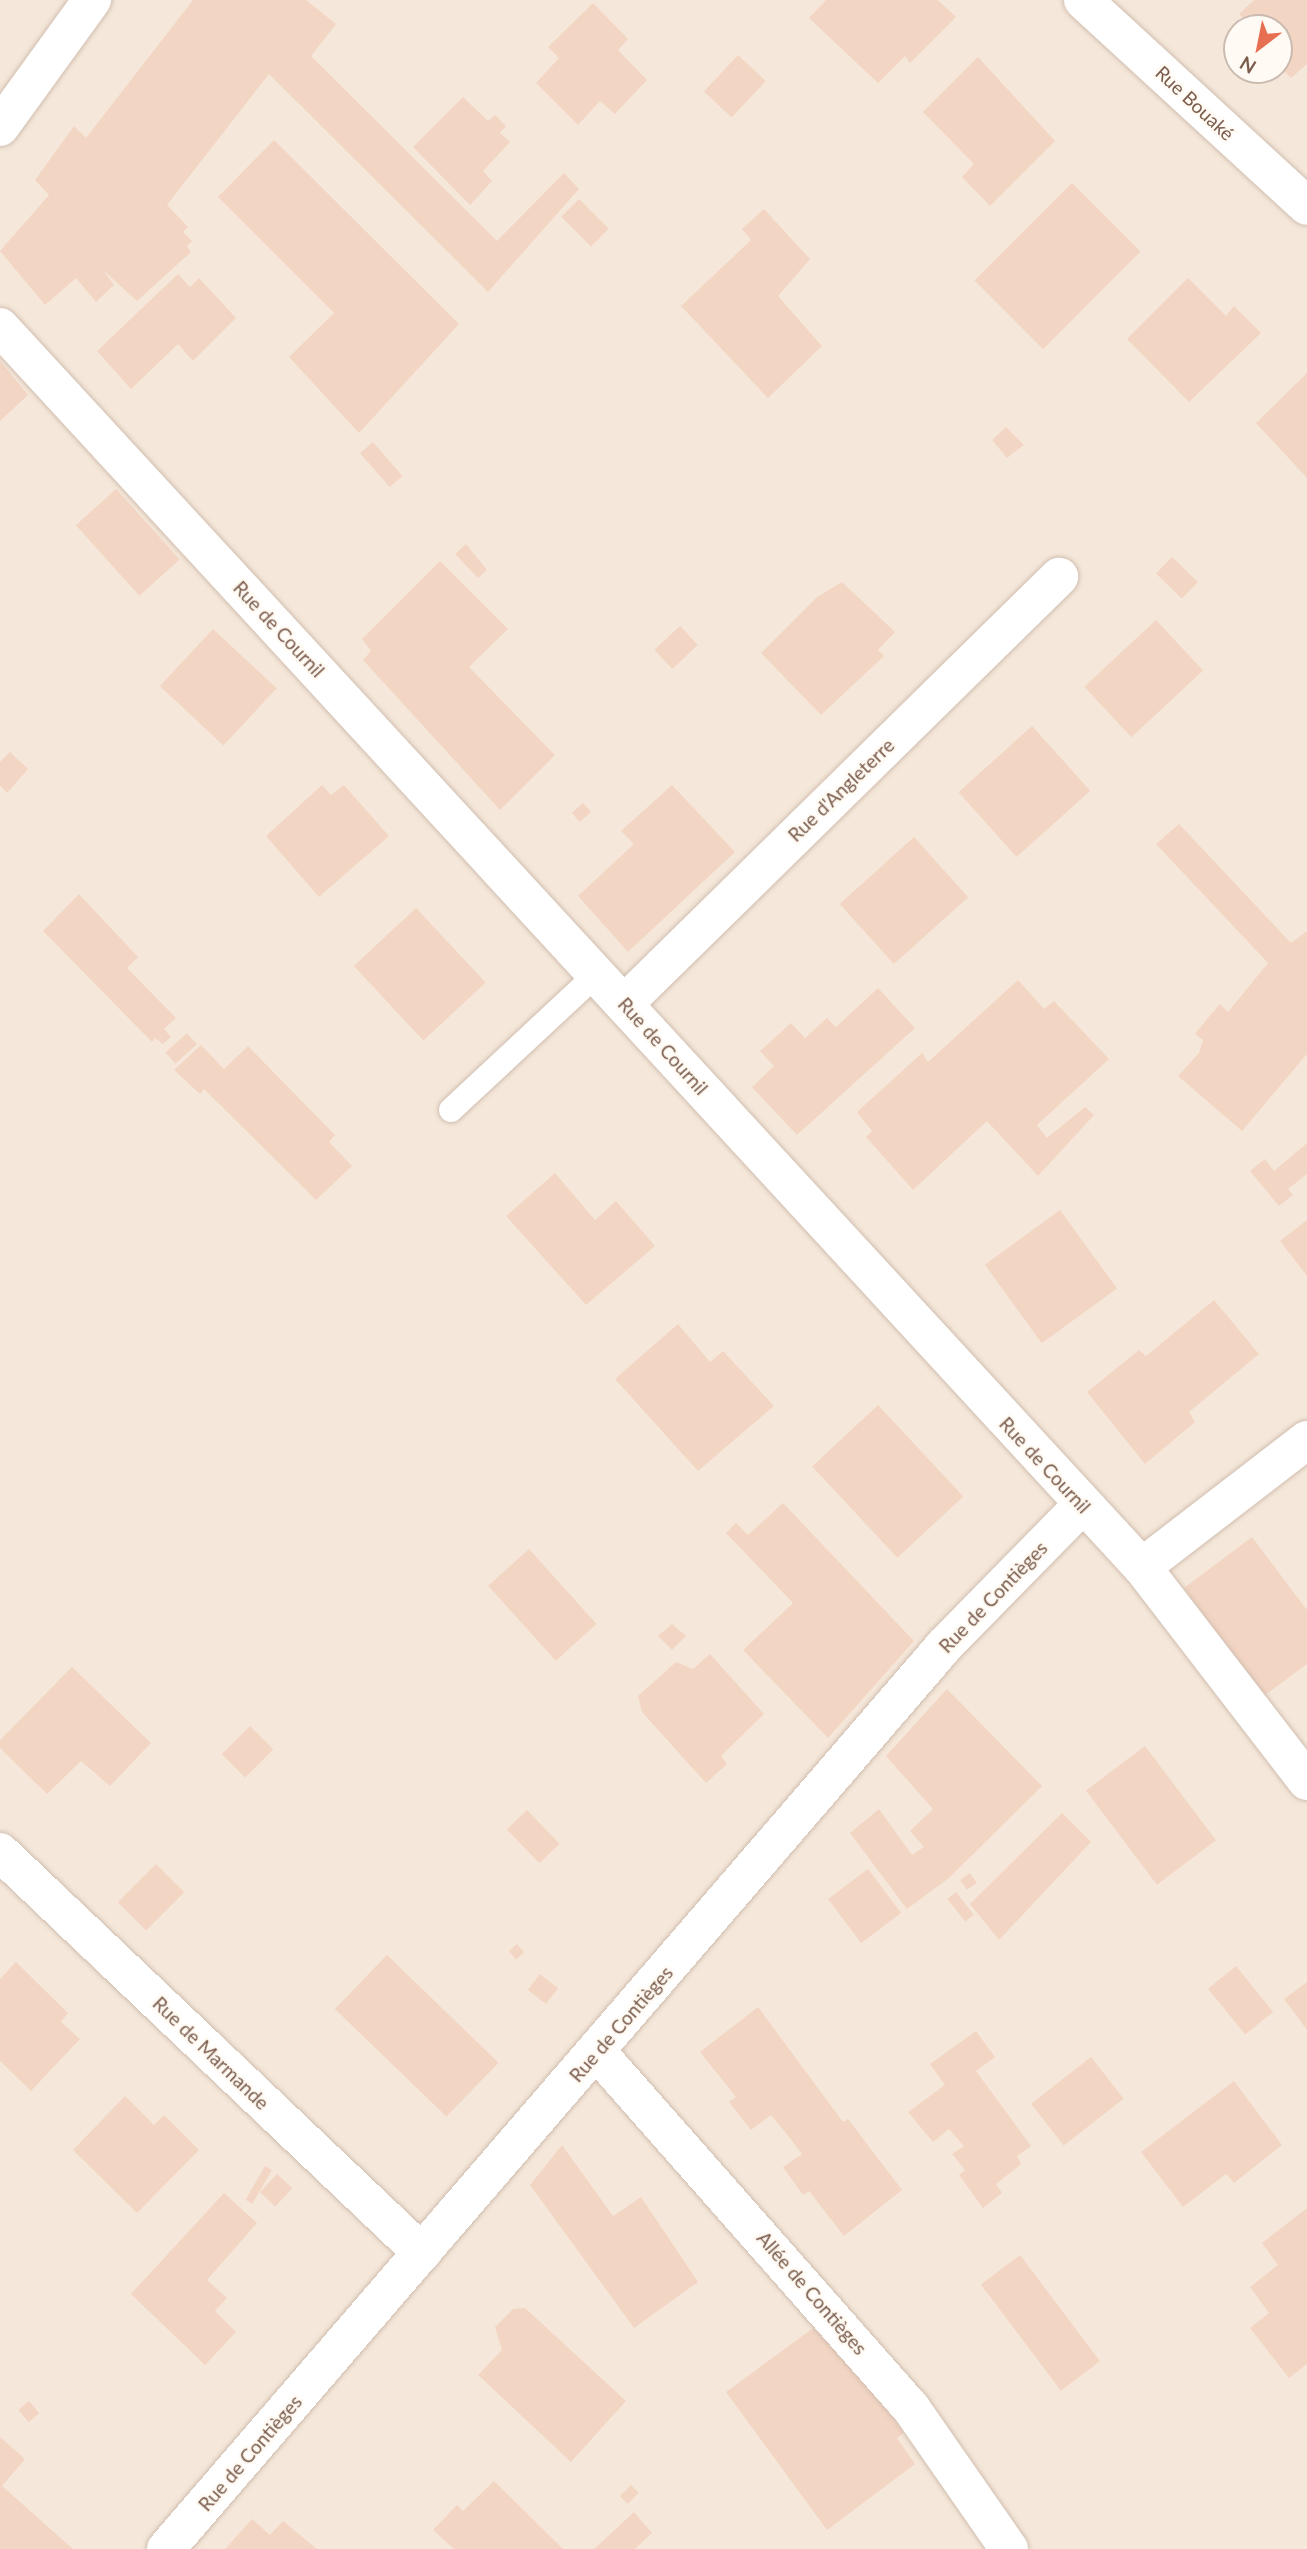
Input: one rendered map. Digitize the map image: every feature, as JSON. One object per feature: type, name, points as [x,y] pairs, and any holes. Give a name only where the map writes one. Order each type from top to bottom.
[{"type":"street","points":[[0,127],[92,0]]},
{"type":"street","name":"Rue Bouaké","points":[[1083,0],[1307,206]]},
{"type":"street","name":"Rue de Cournil","points":[[0,327],[1082,1505],[1142,1567],[1307,1780]]},
{"type":"street","name":"Rue d'Angleterre","points":[[624,1004],[1059,577]]},
{"type":"street","points":[[1142,1567],[1307,1440]]},
{"type":"street","name":"Rue de Contièges","points":[[166,2549],[597,2052],[943,1646],[1082,1505]]},
{"type":"street","name":"Rue de Marmande","points":[[0,1852],[422,2253]]},
{"type":"street","name":"Allée de Contièges","points":[[597,2052],[911,2408],[1009,2549]]},
{"type":"lane","points":[[452,1110],[597,974]]},
{"type":"shaded area","points":[[0,0],[1307,0],[1307,2549],[0,2549]]},
{"type":"building","points":[[193,0],[306,0],[336,24],[311,56],[497,241],[564,173],[579,189],[488,292],[269,74],[167,205],[188,227],[183,232],[192,241],[187,246],[191,252],[137,301],[103,270],[114,285],[96,302],[76,278],[45,305],[0,251],[49,195],[35,180],[74,126],[86,138]]},
{"type":"building","points":[[826,0],[938,0],[956,17],[910,63],[905,56],[878,83],[809,18]]},
{"type":"building","points":[[1254,0],[1307,0],[1307,64],[1293,76],[1293,14],[1239,14]]},
{"type":"building","points":[[593,3],[628,39],[618,50],[647,80],[615,114],[600,101],[578,125],[536,83],[559,58],[548,47]]},
{"type":"building","points":[[738,55],[766,81],[732,117],[704,92]]},
{"type":"building","points":[[978,57],[1055,141],[990,206],[962,177],[974,164],[923,112]]},
{"type":"building","points":[[463,97],[488,121],[495,115],[506,126],[500,133],[510,142],[483,171],[492,181],[470,205],[413,147]]},
{"type":"building","points":[[274,140],[459,324],[359,433],[289,357],[334,313],[218,197]]},
{"type":"building","points":[[1072,183],[1141,252],[1043,349],[974,281]]},
{"type":"building","points":[[579,199],[609,229],[591,246],[561,217]]},
{"type":"building","points":[[764,209],[810,259],[778,296],[822,346],[768,398],[681,306],[751,240],[742,229]]},
{"type":"building","points":[[178,274],[190,287],[199,278],[236,318],[193,361],[178,344],[131,389],[97,351]]},
{"type":"building","points":[[1188,278],[1226,316],[1234,306],[1261,333],[1189,402],[1127,339]]},
{"type":"building","points":[[0,361],[28,395],[0,421]]},
{"type":"building","points":[[1307,373],[1307,478],[1256,423]]},
{"type":"building","points":[[1006,427],[1024,445],[1007,458],[992,440]]},
{"type":"building","points":[[373,442],[403,476],[390,487],[360,453]]},
{"type":"building","points":[[116,489],[180,560],[139,596],[76,525]]},
{"type":"building","points":[[466,544],[487,570],[478,578],[455,554]]},
{"type":"building","points":[[1172,557],[1198,582],[1182,599],[1156,574]]},
{"type":"building","points":[[440,561],[508,629],[469,667],[555,755],[500,810],[363,660],[371,651],[362,639]]},
{"type":"building","points":[[842,582],[895,632],[878,650],[884,656],[821,715],[761,653],[817,597]]},
{"type":"building","points":[[1156,620],[1203,670],[1131,737],[1084,687]]},
{"type":"building","points":[[680,626],[698,645],[672,669],[654,650]]},
{"type":"building","points":[[213,629],[277,688],[223,745],[160,686]]},
{"type":"building","points":[[1032,726],[1090,791],[1017,857],[958,792]]},
{"type":"building","points":[[10,752],[28,769],[7,793],[0,785],[0,762]]},
{"type":"building","points":[[322,785],[331,795],[344,785],[389,836],[319,897],[266,836]]},
{"type":"building","points":[[672,785],[735,852],[628,952],[578,896],[634,844],[621,831]]},
{"type":"building","points":[[583,803],[591,812],[580,822],[572,813]]},
{"type":"building","points":[[1179,824],[1291,943],[1307,931],[1307,1054],[1242,1131],[1178,1076],[1199,1053],[1203,1040],[1195,1034],[1220,1004],[1228,1012],[1268,963],[1156,844]]},
{"type":"building","points":[[914,837],[968,897],[894,964],[840,904]]},
{"type":"building","points":[[79,894],[138,957],[127,968],[176,1018],[164,1029],[171,1037],[163,1044],[155,1038],[152,1042],[43,931]]},
{"type":"building","points":[[416,908],[486,983],[423,1041],[354,966]]},
{"type":"building","points":[[1018,980],[1044,1009],[1054,1001],[1109,1059],[1037,1125],[1047,1138],[1085,1107],[1094,1115],[1038,1176],[987,1121],[913,1190],[866,1137],[872,1131],[857,1112],[922,1053],[928,1062]]},
{"type":"building","points":[[878,988],[915,1028],[797,1135],[752,1087],[774,1066],[760,1051],[791,1023],[805,1038],[827,1018],[836,1027]]},
{"type":"building","points":[[187,1033],[197,1044],[175,1064],[165,1052]]},
{"type":"building","points":[[201,1045],[224,1069],[248,1046],[335,1135],[329,1142],[352,1166],[316,1200],[204,1089],[200,1094],[174,1070]]},
{"type":"building","points":[[1307,1143],[1307,1174],[1288,1189],[1293,1195],[1279,1206],[1250,1171],[1265,1159],[1274,1171]]},
{"type":"building","points":[[555,1173],[595,1220],[616,1201],[655,1246],[586,1305],[506,1216]]},
{"type":"building","points":[[1060,1210],[1117,1288],[1042,1343],[985,1265]]},
{"type":"building","points":[[1307,1220],[1307,1276],[1280,1241]]},
{"type":"building","points":[[1214,1300],[1259,1354],[1189,1412],[1195,1422],[1145,1464],[1087,1392],[1139,1350],[1146,1356]]},
{"type":"building","points":[[678,1324],[710,1362],[723,1351],[774,1406],[698,1471],[615,1379]]},
{"type":"building","points":[[878,1405],[963,1496],[897,1558],[812,1466]]},
{"type":"building","points":[[783,1503],[914,1641],[828,1738],[743,1650],[793,1603],[726,1533],[736,1523],[748,1535]]},
{"type":"building","points":[[1252,1537],[1307,1610],[1307,1664],[1264,1696],[1184,1588]]},
{"type":"building","points":[[529,1549],[597,1624],[556,1661],[488,1586]]},
{"type":"building","points":[[672,1624],[686,1636],[672,1650],[658,1636]]},
{"type":"building","points":[[710,1654],[764,1714],[721,1756],[727,1764],[706,1783],[642,1712],[638,1696],[676,1662],[693,1669]]},
{"type":"building","points":[[72,1667],[151,1743],[110,1786],[81,1761],[47,1794],[0,1748],[0,1740]]},
{"type":"building","points":[[947,1689],[1042,1786],[949,1878],[907,1909],[850,1833],[879,1809],[912,1855],[924,1847],[910,1831],[933,1809],[886,1756]]},
{"type":"building","points":[[250,1726],[273,1749],[245,1778],[222,1754]]},
{"type":"building","points":[[1145,1746],[1216,1840],[1157,1885],[1086,1791]]},
{"type":"building","points":[[527,1810],[560,1844],[540,1863],[507,1829]]},
{"type":"building","points":[[1062,1813],[1091,1842],[999,1940],[970,1904]]},
{"type":"building","points":[[156,1864],[184,1892],[146,1930],[118,1902]]},
{"type":"building","points":[[868,1869],[901,1913],[861,1943],[828,1899]]},
{"type":"building","points":[[970,1873],[977,1883],[967,1890],[960,1880]]},
{"type":"building","points":[[956,1892],[974,1915],[965,1922],[947,1899]]},
{"type":"building","points":[[517,1944],[524,1952],[516,1960],[509,1951]]},
{"type":"building","points":[[387,1955],[498,2063],[446,2117],[335,2009]]},
{"type":"building","points":[[16,1962],[68,2013],[61,2022],[80,2039],[31,2091],[0,2061],[0,1979]]},
{"type":"building","points":[[1236,1966],[1273,2012],[1245,2035],[1208,1989]]},
{"type":"building","points":[[540,1974],[558,1988],[546,2004],[528,1990]]},
{"type":"building","points":[[1307,1982],[1307,2030],[1284,1999]]},
{"type":"building","points":[[758,2007],[843,2122],[848,2119],[902,2190],[844,2236],[809,2191],[803,2195],[783,2167],[802,2154],[785,2132],[771,2115],[751,2130],[729,2102],[736,2097],[700,2052]]},
{"type":"building","points":[[976,2031],[995,2057],[976,2071],[1031,2146],[1017,2156],[1021,2164],[996,2184],[1002,2193],[983,2208],[959,2175],[965,2170],[952,2154],[964,2146],[949,2129],[933,2142],[908,2112],[945,2085],[930,2064]]},
{"type":"building","points":[[1091,2057],[1124,2099],[1064,2146],[1031,2104]]},
{"type":"building","points":[[1234,2081],[1282,2145],[1234,2183],[1226,2174],[1183,2207],[1141,2152]]},
{"type":"building","points":[[125,2096],[154,2125],[164,2115],[199,2150],[137,2213],[73,2150]]},
{"type":"building","points":[[562,2145],[613,2216],[641,2197],[698,2282],[634,2328],[530,2185]]},
{"type":"building","points":[[265,2166],[272,2170],[252,2204],[245,2200]]},
{"type":"building","points":[[277,2174],[292,2188],[275,2207],[260,2192]]},
{"type":"building","points":[[224,2193],[257,2223],[207,2280],[227,2298],[215,2311],[236,2332],[205,2365],[131,2294]]},
{"type":"building","points":[[1307,2208],[1307,2364],[1289,2378],[1250,2328],[1269,2313],[1250,2287],[1278,2265],[1262,2243]]},
{"type":"building","points":[[1020,2255],[1100,2361],[1061,2391],[981,2284]]},
{"type":"building","points":[[525,2308],[626,2401],[571,2462],[478,2375],[502,2350],[495,2327],[513,2309]]},
{"type":"building","points":[[816,2326],[838,2354],[843,2350],[904,2433],[897,2438],[915,2464],[827,2530],[726,2392]]},
{"type":"building","points":[[29,2401],[39,2413],[29,2422],[18,2410]]},
{"type":"building","points":[[0,2437],[25,2459],[2,2486],[73,2549],[0,2549]]},
{"type":"building","points":[[494,2481],[563,2549],[454,2549],[433,2530],[457,2505],[463,2511]]},
{"type":"building","points":[[631,2485],[639,2493],[627,2504],[620,2496]]},
{"type":"building","points":[[634,2512],[652,2533],[635,2549],[594,2549]]},
{"type":"building","points":[[252,2519],[270,2535],[283,2521],[317,2549],[225,2549]]}]
